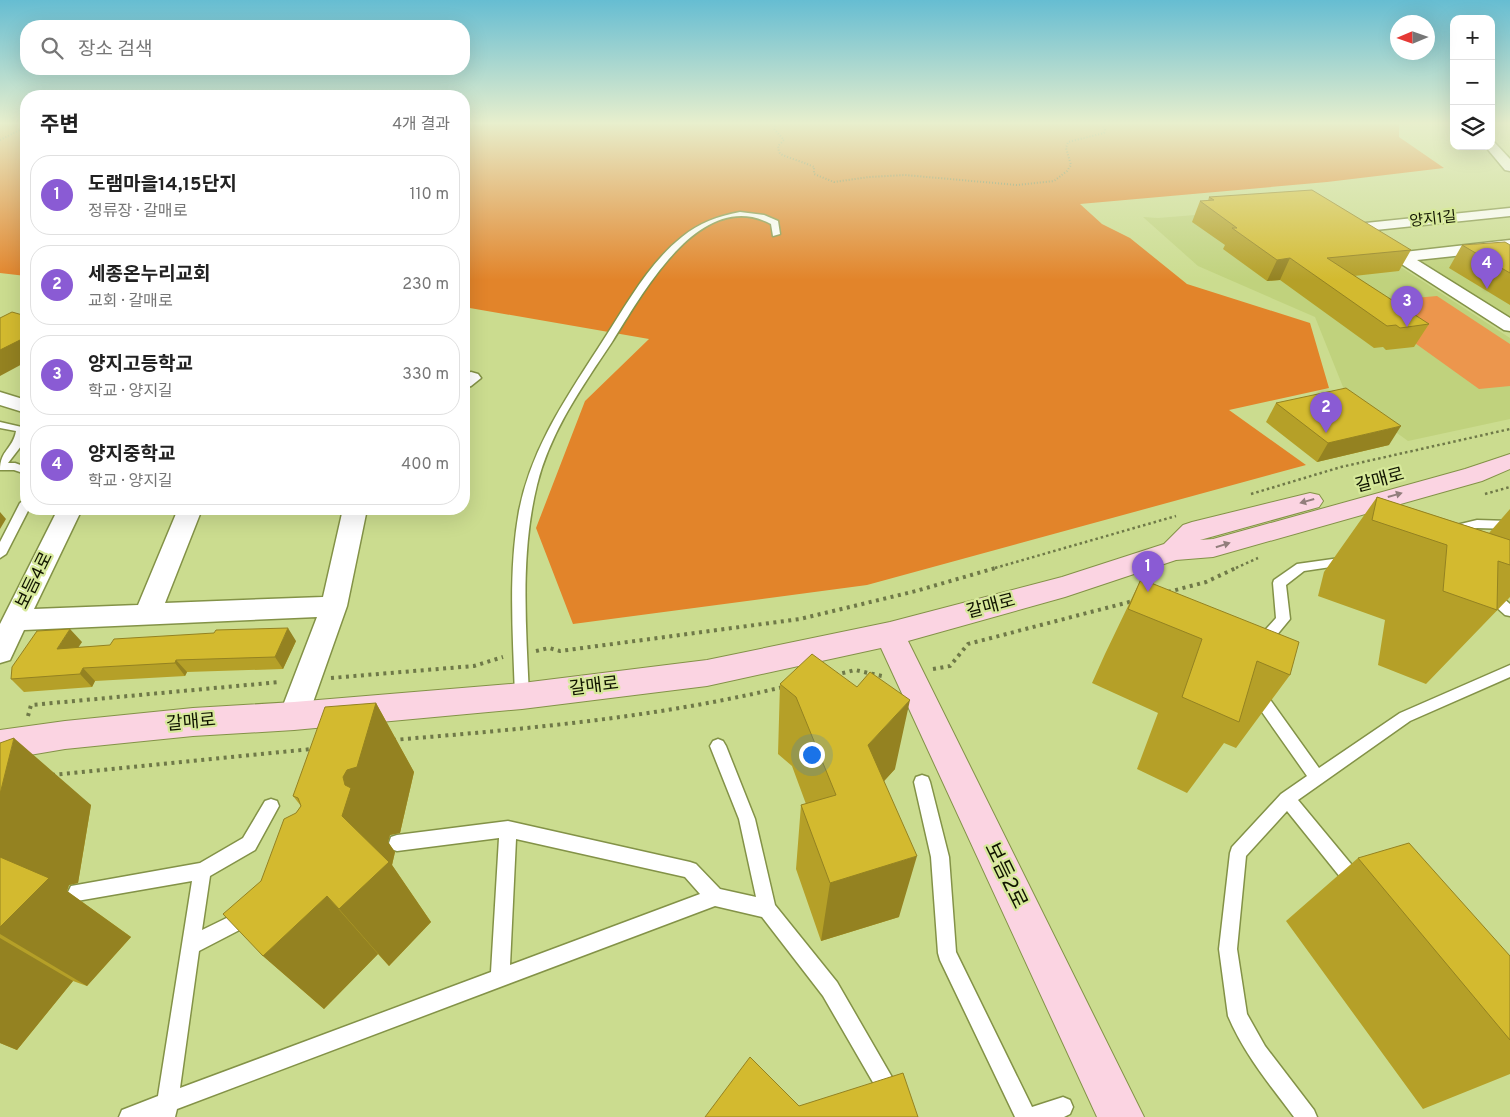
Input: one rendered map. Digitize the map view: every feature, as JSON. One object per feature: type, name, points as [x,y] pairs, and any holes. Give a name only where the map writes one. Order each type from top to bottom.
[{"type":"street","name":"양지1길","points":[[1356,228],[1510,212]]},
{"type":"street","points":[[1340,218],[1510,326]]},
{"type":"street","points":[[1401,256],[1510,245]]},
{"type":"street","points":[[0,398],[20,405]]},
{"type":"street","name":"갈매로","points":[[9,744],[193,722],[294,716],[522,696],[707,673],[890,634],[1065,587],[1174,551],[1213,548],[1390,497],[1473,476],[1509,461]]},
{"type":"street","name":"보듬4로","points":[[0,652],[67,515]]},
{"type":"street","points":[[147,614],[188,515]]},
{"type":"street","points":[[294,716],[334,606],[354,515]]},
{"type":"street","points":[[16,620],[334,606]]},
{"type":"street","name":"보듬2로","points":[[890,634],[1121,1117]]},
{"type":"lane","points":[[522,696],[518,563],[531,484],[553,428],[637,296],[658,267],[684,239],[706,225],[724,217],[738,215],[756,215],[769,218],[775,223],[776,234]]},
{"type":"lane","points":[[0,425],[20,429]]},
{"type":"lane","points":[[0,467],[20,441]]},
{"type":"lane","points":[[0,467],[15,466],[20,468]]},
{"type":"lane","points":[[0,554],[20,515]]},
{"type":"lane","points":[[1443,533],[1477,524],[1510,525]]},
{"type":"lane","points":[[1253,653],[1283,619],[1279,583],[1301,567],[1355,560]]},
{"type":"lane","points":[[1481,587],[1510,611]]},
{"type":"lane","points":[[1307,1117],[1258,1054],[1238,1016],[1228,949],[1238,853],[1287,799],[1406,717],[1510,671]]},
{"type":"lane","points":[[1246,684],[1264,702],[1316,778]]},
{"type":"lane","points":[[718,746],[747,819],[767,909],[830,989],[905,1117]]},
{"type":"lane","points":[[922,782],[940,857],[947,954],[1026,1117]]},
{"type":"lane","points":[[1287,799],[1367,897]]},
{"type":"lane","points":[[77,892],[202,871],[249,844],[271,806]]},
{"type":"lane","points":[[397,843],[508,829],[690,870],[715,897]]},
{"type":"lane","points":[[500,978],[508,829]]},
{"type":"lane","points":[[166,1110],[202,871]]},
{"type":"lane","points":[[128,1117],[166,1110],[500,978],[715,897],[767,909]]},
{"type":"lane","points":[[191,945],[261,910]]},
{"type":"lane","points":[[1034,1117],[1063,1107]]},
{"type":"path","points":[[819,176],[834,182],[894,176]]},
{"type":"path","points":[[913,176],[1016,185],[1054,181],[1062,176]]},
{"type":"path","points":[[1241,497],[1341,467],[1510,429]]},
{"type":"path","points":[[9,744],[31,706],[474,666],[489,660],[549,648],[560,651],[800,619],[916,591],[1184,514]]},
{"type":"shaded area","points":[[0,176],[20,176],[20,275],[0,273]]},
{"type":"shaded area","points":[[470,176],[1376,176],[1080,204],[1102,224],[1130,238],[1187,284],[1310,323],[1329,388],[1229,410],[1306,465],[867,585],[573,624],[536,528],[585,401],[649,339],[470,308]]},
{"type":"shaded area","points":[[1295,207],[1313,210],[1510,338],[1510,419],[1408,441],[1347,397],[1315,317],[1198,266],[1143,217],[1158,218]]},
{"type":"shaded area","points":[[1510,250],[1510,317],[1417,260]]},
{"type":"shaded area","points":[[1437,296],[1510,344],[1510,386],[1479,389],[1359,303]]},
{"type":"building","points":[[1312,190],[1411,250],[1327,258],[1429,324],[1400,328],[1396,325],[1387,326],[1290,258],[1277,260],[1232,228],[1237,228],[1200,201],[1214,200],[1209,197]]},
{"type":"building","points":[[1505,242],[1510,245],[1510,273],[1462,245]]},
{"type":"building","points":[[12,312],[20,314],[20,340],[0,350],[0,318]]},
{"type":"building","points":[[1346,388],[1401,426],[1328,443],[1276,403]]},
{"type":"building","points":[[1377,497],[1510,540],[1510,565],[1498,561],[1497,610],[1443,591],[1447,545],[1372,520]]},
{"type":"building","points":[[1141,579],[1299,642],[1290,675],[1257,661],[1239,722],[1182,697],[1202,639],[1128,609]]},
{"type":"building","points":[[288,628],[275,657],[176,660],[175,663],[83,668],[80,674],[11,679],[12,667],[37,631],[70,629],[57,649],[110,645],[114,639],[214,633],[216,630]]},
{"type":"building","points":[[812,654],[857,687],[870,672],[910,700],[868,745],[917,856],[830,883],[801,805],[836,795],[796,697],[780,684]]},
{"type":"building","points":[[376,703],[357,767],[347,770],[343,777],[345,785],[351,788],[342,816],[389,862],[339,909],[327,896],[263,956],[223,914],[261,881],[284,819],[296,813],[301,806],[298,798],[293,796],[325,707]]},
{"type":"building","points":[[14,738],[0,794],[0,743]]},
{"type":"building","points":[[1409,843],[1510,956],[1510,1040],[1358,858]]},
{"type":"building","points":[[0,857],[49,878],[0,927]]},
{"type":"building","points":[[750,1057],[799,1106],[903,1073],[918,1117],[705,1117]]},
{"type":"place","name":"양지중학교","points":[[1487,289]]},
{"type":"place","name":"양지고등학교","points":[[1407,327]]},
{"type":"place","name":"세종온누리교회","points":[[1326,433]]},
{"type":"place","name":"도램마을14,15단지","points":[[1148,592]]}]
